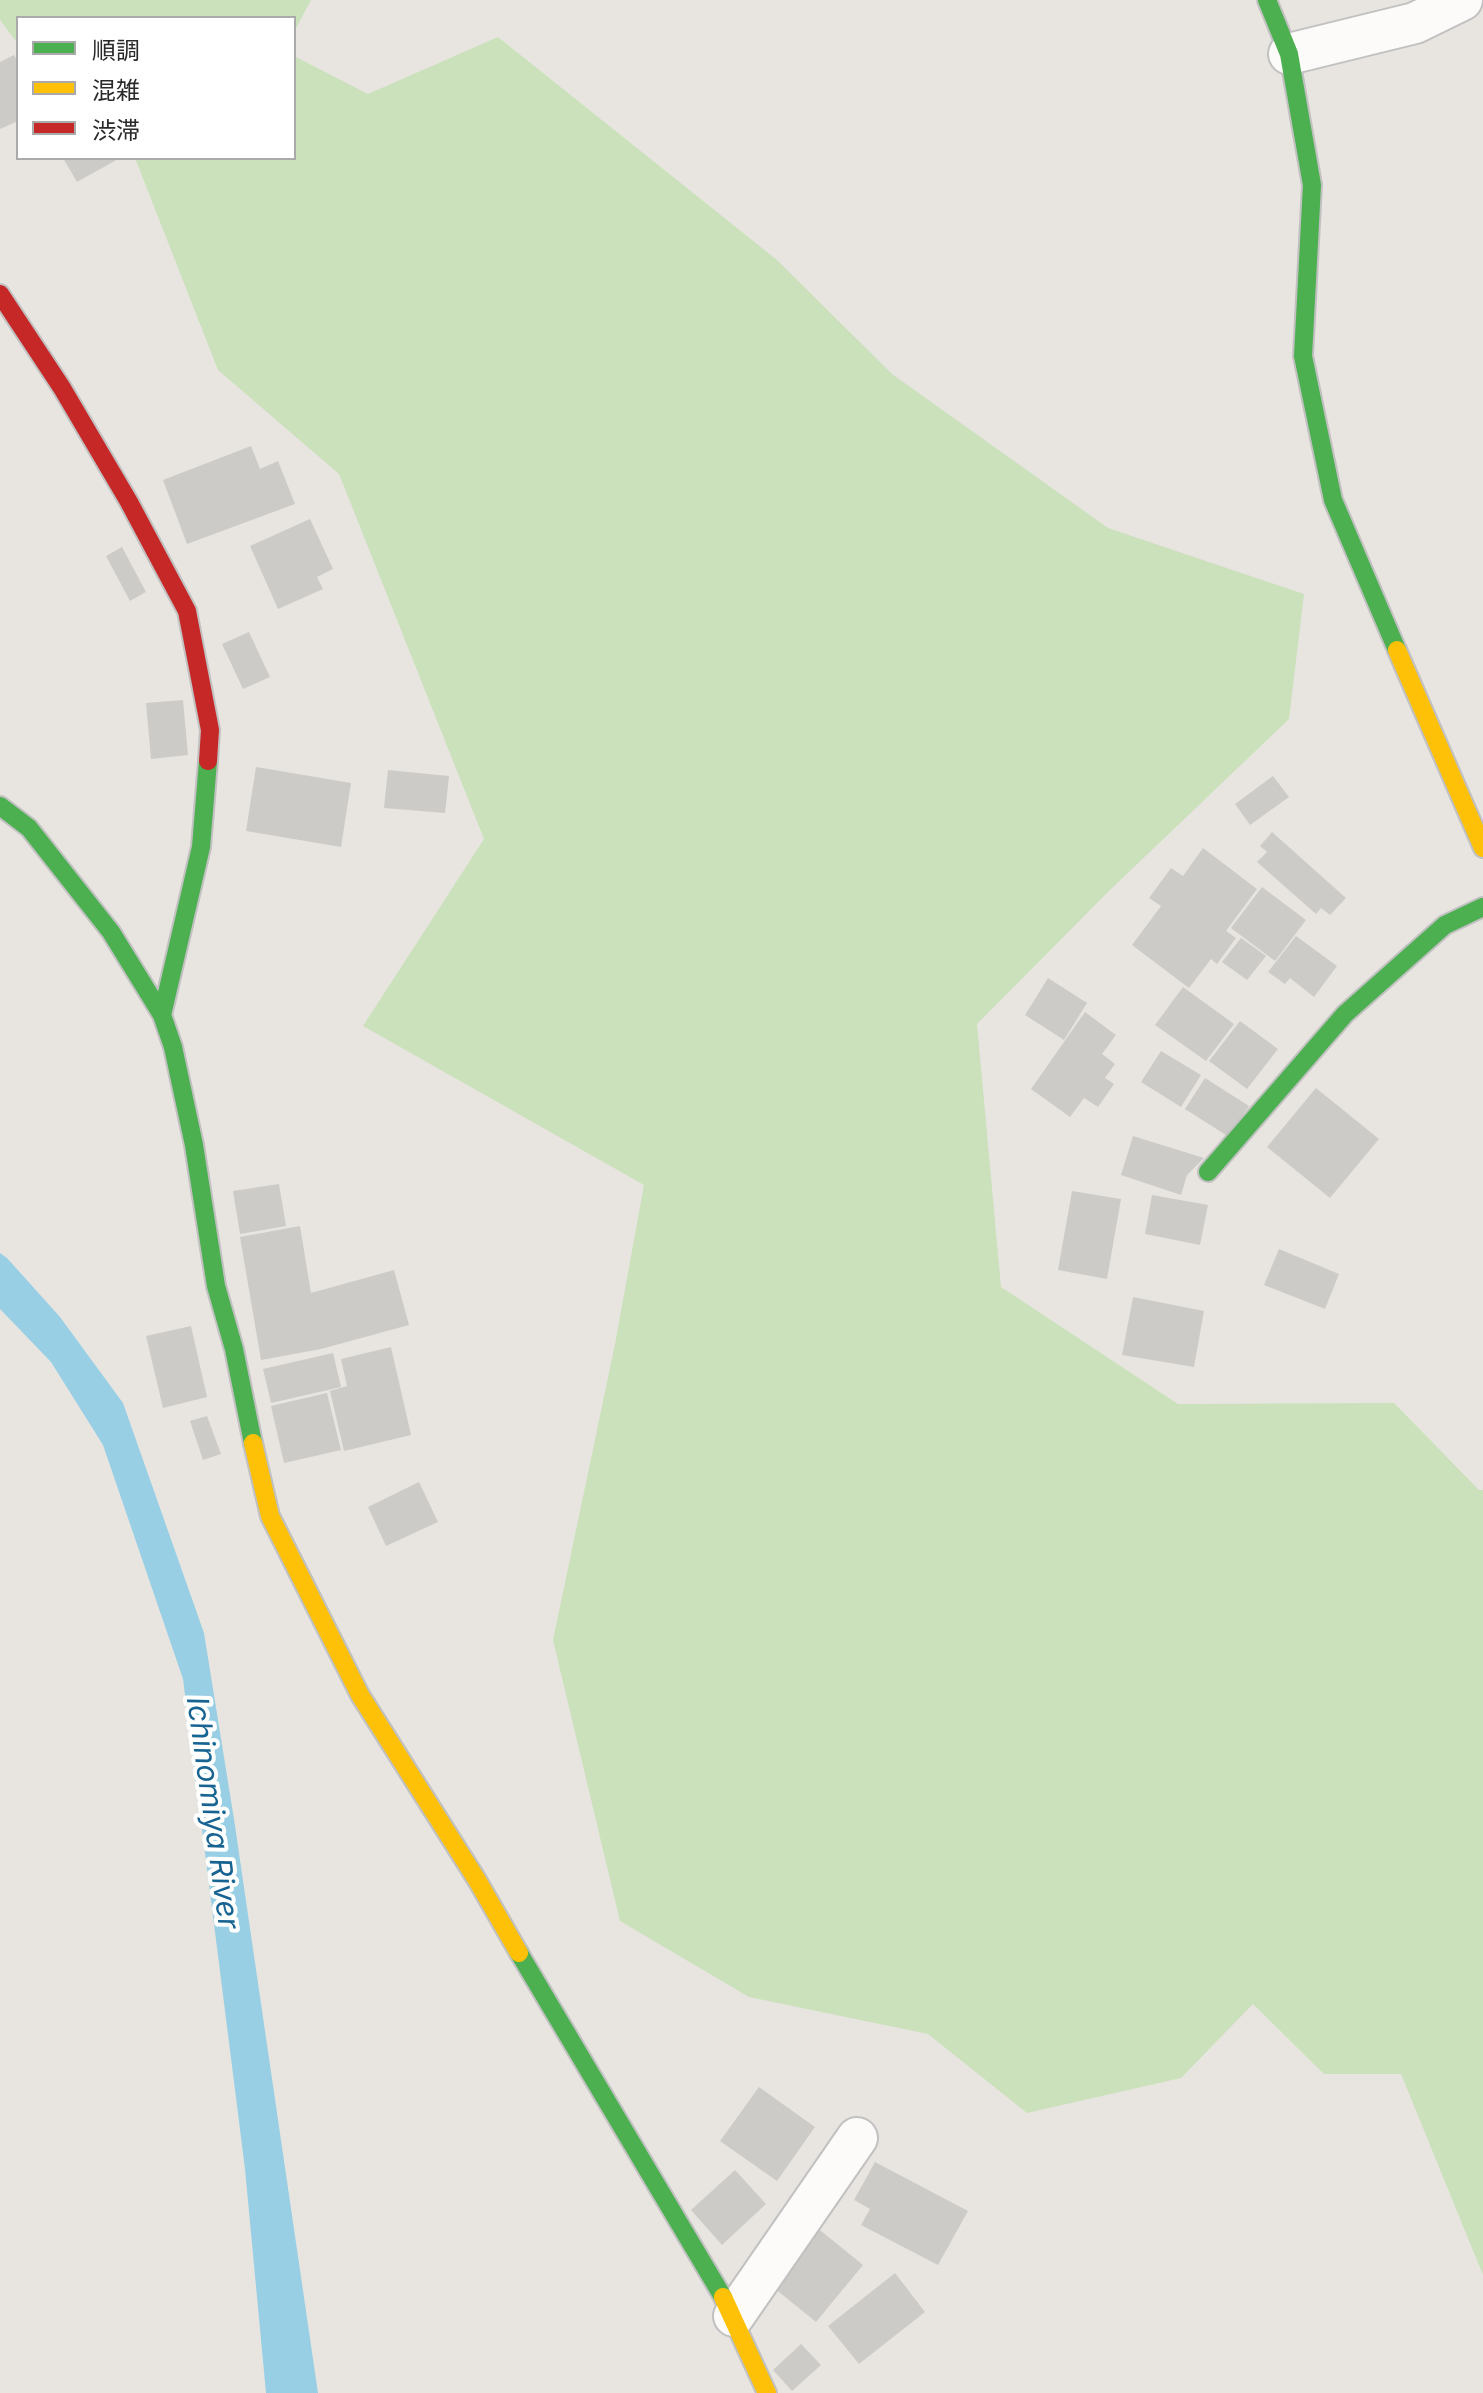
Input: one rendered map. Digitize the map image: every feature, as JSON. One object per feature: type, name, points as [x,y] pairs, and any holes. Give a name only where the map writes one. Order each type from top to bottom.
[{"type":"street","points":[[1267,0],[1289,54],[1312,185],[1303,356],[1333,500],[1483,848]]},
{"type":"street","points":[[1289,54],[1415,23],[1462,0]]},
{"type":"street","points":[[0,294],[62,388],[129,502],[187,611],[210,730],[201,847],[162,1015]]},
{"type":"street","points":[[0,806],[29,828],[111,932],[162,1015],[173,1047],[191,1131],[216,1286],[234,1349],[270,1516],[360,1695],[477,1880],[734,2316],[767,2393]]},
{"type":"street","points":[[1208,1172],[1345,1014],[1445,925],[1483,907]]},
{"type":"street","points":[[734,2316],[857,2138]]},
{"type":"green space","points":[[0,0],[311,0],[296,28],[296,16],[16,16],[16,41],[0,20]]},
{"type":"green space","points":[[498,37],[777,260],[892,374],[1108,528],[1304,594],[1289,719],[1109,891],[977,1024],[1001,1287],[1178,1404],[1394,1403],[1479,1490],[1483,1490],[1483,2275],[1401,2074],[1324,2074],[1253,2004],[1181,2078],[1027,2113],[928,2034],[749,1997],[620,1921],[553,1640],[615,1344],[644,1185],[363,1026],[484,839],[339,474],[218,370],[136,160],[296,160],[296,57],[368,94]]},
{"type":"water","name":"Ichinomiya River","points":[[0,1253],[60,1317],[123,1403],[204,1633],[318,2393],[266,2393],[245,2169],[183,1679],[103,1445],[51,1362],[0,1309]]},
{"type":"building","points":[[14,55],[16,58],[16,122],[0,129],[0,62]]},
{"type":"building","points":[[64,160],[116,160],[77,182]]},
{"type":"building","points":[[251,446],[260,469],[278,461],[295,504],[187,544],[163,480]]},
{"type":"building","points":[[310,519],[333,569],[317,577],[323,589],[278,609],[250,546]]},
{"type":"building","points":[[122,547],[146,592],[130,601],[106,556]]},
{"type":"building","points":[[249,632],[270,677],[243,689],[222,644]]},
{"type":"building","points":[[183,700],[188,755],[151,759],[146,703]]},
{"type":"building","points":[[256,767],[351,783],[341,847],[246,831]]},
{"type":"building","points":[[388,770],[449,776],[445,813],[384,808]]},
{"type":"building","points":[[1273,776],[1289,797],[1250,825],[1235,804]]},
{"type":"building","points":[[1272,832],[1346,898],[1330,915],[1321,908],[1316,914],[1257,862],[1267,852],[1260,846]]},
{"type":"building","points":[[1203,848],[1257,889],[1226,931],[1236,938],[1217,964],[1211,959],[1189,988],[1132,945],[1161,906],[1149,898],[1171,868],[1183,876]]},
{"type":"building","points":[[1262,887],[1306,920],[1275,961],[1231,928]]},
{"type":"building","points":[[1296,936],[1337,966],[1314,997],[1290,978],[1285,984],[1268,972]]},
{"type":"building","points":[[1241,938],[1266,956],[1247,980],[1222,962]]},
{"type":"building","points":[[1048,978],[1087,1003],[1064,1040],[1025,1015]]},
{"type":"building","points":[[1183,987],[1234,1024],[1206,1061],[1155,1025]]},
{"type":"building","points":[[1085,1012],[1116,1035],[1102,1054],[1115,1064],[1105,1078],[1114,1084],[1098,1107],[1084,1098],[1070,1117],[1031,1089]]},
{"type":"building","points":[[1240,1021],[1278,1049],[1247,1089],[1209,1061]]},
{"type":"building","points":[[1161,1051],[1201,1075],[1181,1107],[1141,1082]]},
{"type":"building","points":[[1205,1078],[1249,1106],[1229,1137],[1185,1109]]},
{"type":"building","points":[[1316,1088],[1379,1139],[1330,1198],[1267,1147]]},
{"type":"building","points":[[1133,1136],[1204,1158],[1187,1175],[1181,1195],[1121,1175]]},
{"type":"building","points":[[279,1184],[286,1226],[240,1234],[233,1191]]},
{"type":"building","points":[[1072,1191],[1121,1199],[1107,1279],[1058,1270]]},
{"type":"building","points":[[1152,1195],[1208,1205],[1200,1245],[1145,1234]]},
{"type":"building","points":[[300,1226],[311,1293],[394,1270],[409,1325],[321,1349],[261,1360],[240,1237]]},
{"type":"building","points":[[1279,1249],[1339,1274],[1325,1309],[1264,1285]]},
{"type":"building","points":[[1133,1297],[1204,1311],[1194,1367],[1122,1355]]},
{"type":"building","points":[[191,1326],[207,1397],[163,1408],[146,1336]]},
{"type":"building","points":[[391,1347],[411,1435],[344,1451],[330,1391],[347,1386],[341,1359]]},
{"type":"building","points":[[333,1353],[341,1387],[271,1403],[263,1369]]},
{"type":"building","points":[[327,1393],[341,1450],[284,1463],[271,1406]]},
{"type":"building","points":[[207,1416],[221,1454],[203,1460],[190,1421]]},
{"type":"building","points":[[419,1482],[438,1522],[386,1546],[368,1507]]},
{"type":"building","points":[[759,2087],[815,2127],[777,2181],[720,2141]]},
{"type":"building","points":[[875,2162],[968,2211],[938,2265],[861,2225],[870,2209],[854,2200]]},
{"type":"building","points":[[735,2170],[766,2204],[722,2245],[691,2210]]},
{"type":"building","points":[[815,2226],[863,2265],[816,2322],[768,2283]]},
{"type":"building","points":[[895,2273],[925,2312],[859,2364],[828,2326]]},
{"type":"building","points":[[801,2344],[821,2365],[792,2391],[773,2370]]},
{"type":"traffic: fast","points":[[1267,0],[1289,54],[1312,185],[1303,356],[1333,500],[1397,650]]},
{"type":"traffic: fast","points":[[162,1015],[201,847],[208,761]]},
{"type":"traffic: fast","points":[[0,806],[29,828],[111,932],[162,1015],[173,1047],[194,1145],[216,1286],[234,1349],[253,1443]]},
{"type":"traffic: fast","points":[[1208,1172],[1345,1014],[1445,925],[1483,907]]},
{"type":"traffic: fast","points":[[519,1953],[723,2297]]},
{"type":"traffic: slow","points":[[1397,650],[1483,848]]},
{"type":"traffic: slow","points":[[253,1443],[270,1516],[360,1695],[477,1880],[519,1953]]},
{"type":"traffic: slow","points":[[723,2297],[767,2393]]},
{"type":"traffic: jam","points":[[0,294],[62,388],[129,502],[187,611],[210,730],[208,761]]}]
